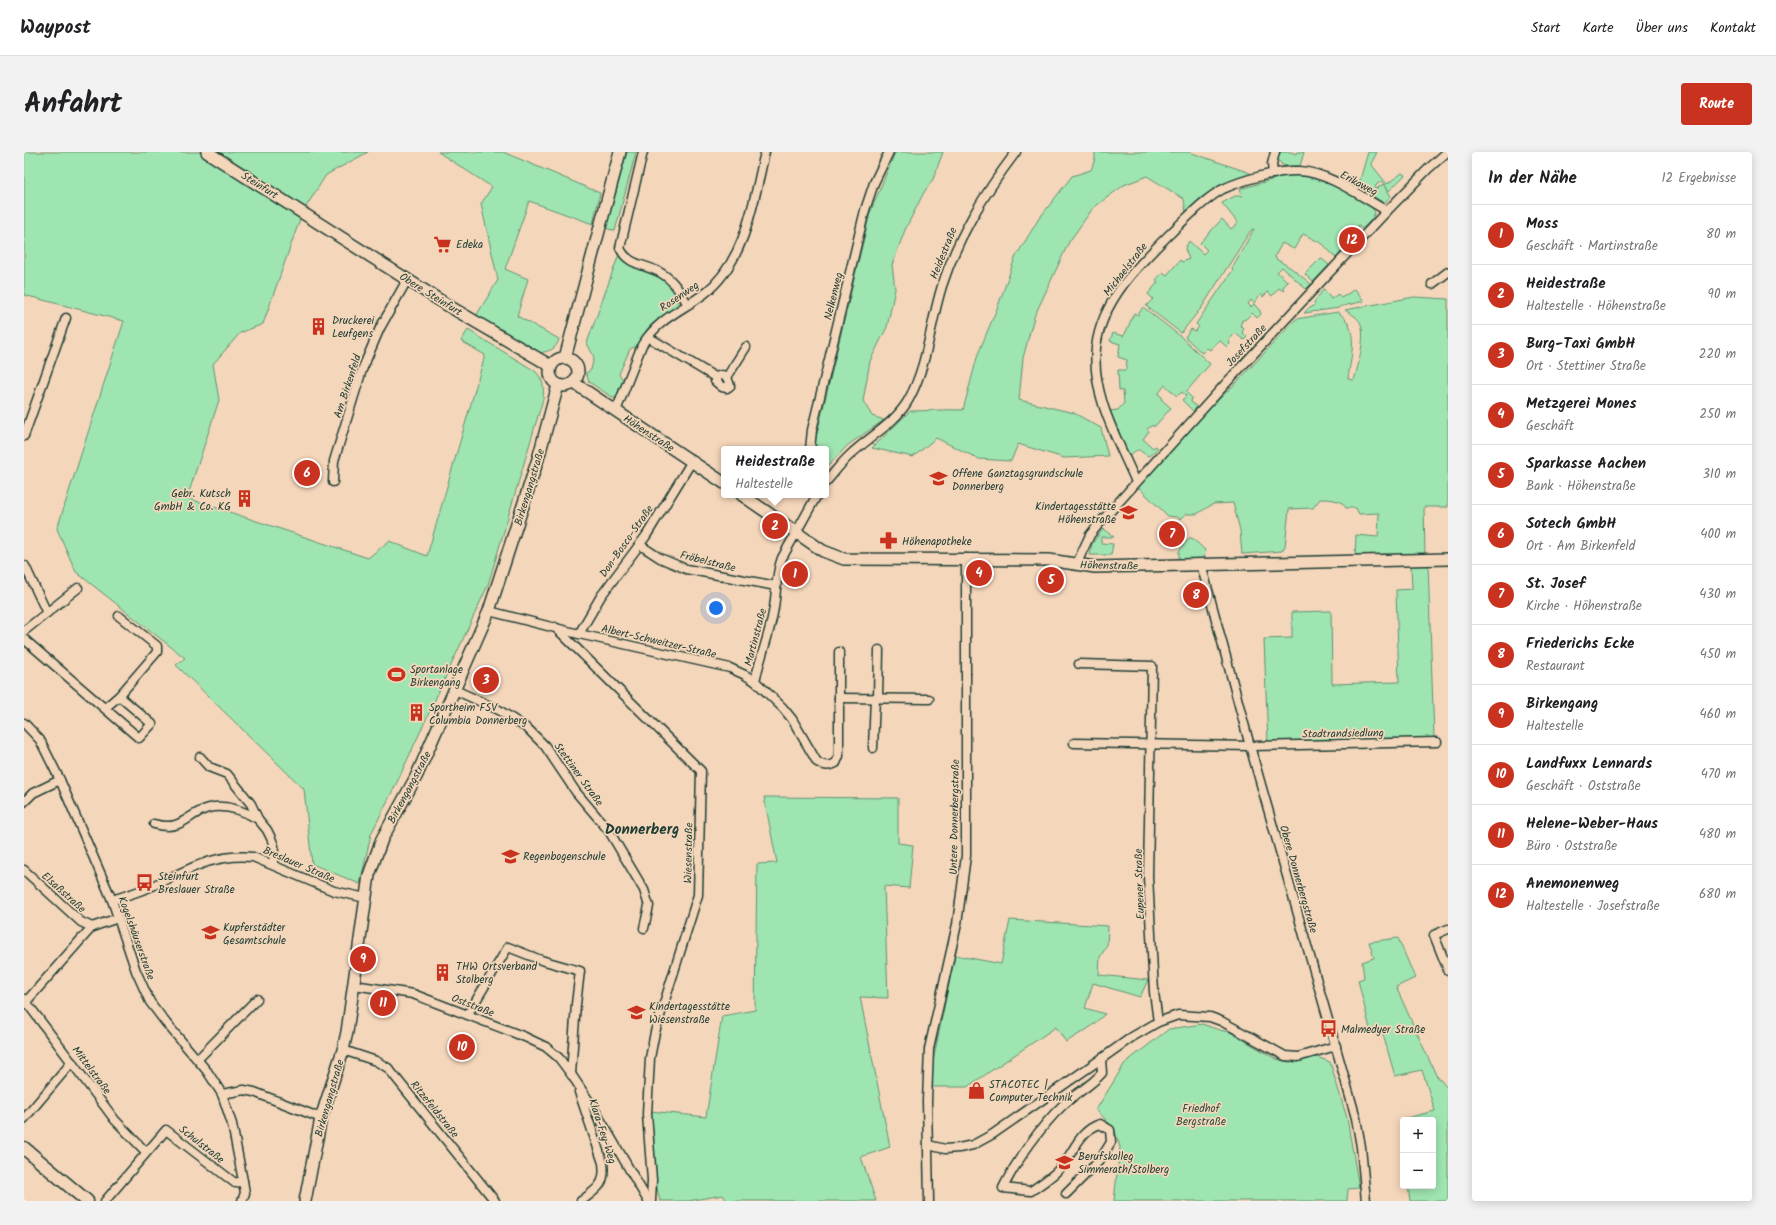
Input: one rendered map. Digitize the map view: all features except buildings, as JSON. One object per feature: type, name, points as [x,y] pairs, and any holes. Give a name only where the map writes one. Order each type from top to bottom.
[{"type":"main road","points":[[24,1148],[87,1201]]},
{"type":"street","name":"Steinfurt","points":[[207,152],[313,218]]},
{"type":"street","points":[[565,358],[620,152]]},
{"type":"street","points":[[643,152],[620,248],[629,261],[662,273],[669,278],[688,304]]},
{"type":"street","name":"Rosenweg","points":[[616,411],[642,345],[648,336],[662,321],[705,293],[739,248],[746,231],[765,152]]},
{"type":"street","name":"Nelkenweg","points":[[810,446],[812,430],[865,210],[874,183],[889,152]]},
{"type":"street","name":"Heidestraße","points":[[829,478],[850,454],[898,416],[908,401],[919,378],[941,288],[957,244],[970,218],[987,191],[1016,152]]},
{"type":"street","points":[[1273,174],[1272,164],[1275,152]]},
{"type":"street","name":"Josefstraße","points":[[1076,565],[1090,535],[1136,482],[1386,211],[1422,174],[1447,152]]},
{"type":"street","name":"Erikaweg","points":[[1273,174],[1300,171],[1318,175],[1345,187],[1386,211]]},
{"type":"street","name":"Michaelstraße","points":[[1136,482],[1097,388],[1095,367],[1096,348],[1104,318],[1112,302],[1144,261],[1159,244],[1202,204],[1224,189],[1273,174]]},
{"type":"street","name":"Obere Steinfurt","points":[[313,218],[407,280],[508,342],[551,366]]},
{"type":"street","points":[[1432,284],[1448,272]]},
{"type":"street","name":"Am Birkenfeld","points":[[333,482],[334,461],[362,370],[380,328],[407,280]]},
{"type":"street","points":[[24,436],[66,318]]},
{"type":"street","points":[[648,336],[715,378],[717,384],[724,388],[730,386],[727,377],[746,347]]},
{"type":"street","points":[[565,358],[571,359],[578,367],[579,373],[574,383],[567,386],[558,385],[551,379],[550,372],[551,366],[557,360],[565,358]]},
{"type":"street","name":"Höhenstraße","points":[[574,383],[721,481]]},
{"type":"street","name":"Birkengangstraße","points":[[305,1201],[321,1118],[343,1050],[354,985],[369,875],[379,845],[416,777],[489,611],[538,458],[558,385]]},
{"type":"street","name":"Don-Bosco-Straße","points":[[579,634],[601,596],[640,545],[692,461]]},
{"type":"street","name":"Höhenstraße","points":[[746,498],[823,551],[844,559],[966,558],[1049,560],[1095,567],[1448,559]]},
{"type":"street","points":[[796,533],[815,498]]},
{"type":"street","name":"Martinstraße","points":[[796,533],[782,558],[776,576],[773,614],[755,681],[783,708],[792,719],[818,762],[822,765],[832,765],[836,763],[839,756],[839,652]]},
{"type":"street","name":"Fröbelstraße","points":[[640,545],[660,558],[686,569],[776,586]]},
{"type":"street","name":"Untere Donnerbergstraße","points":[[929,1201],[929,1049],[957,924],[966,856],[966,558]]},
{"type":"street","name":"Obere Donnerbergstraße","points":[[1201,564],[1250,746],[1356,1118],[1361,1147],[1366,1201]]},
{"type":"street","points":[[25,566],[47,613]]},
{"type":"street","points":[[24,631],[78,588]]},
{"type":"street","points":[[489,611],[555,627]]},
{"type":"street","points":[[105,708],[119,696],[157,652],[157,646],[119,616]]},
{"type":"street","name":"Albert-Schweitzer-Straße","points":[[555,627],[579,634],[730,668],[755,681]]},
{"type":"street","name":"Wiesenstraße","points":[[555,627],[701,771],[698,895],[655,1032],[650,1058],[647,1114],[652,1180],[649,1201]]},
{"type":"street","points":[[24,639],[139,738],[152,724],[119,696]]},
{"type":"street","points":[[873,748],[879,650]]},
{"type":"street","name":"Eupener Straße","points":[[1079,664],[1152,666],[1148,876],[1154,992],[1158,1022]]},
{"type":"street","name":"Stettiner Straße","points":[[455,690],[499,710],[528,729],[545,746],[576,792],[609,831],[644,890],[649,906],[644,928]]},
{"type":"street","points":[[839,698],[929,699]]},
{"type":"street","name":"Kogelshäuserstraße","points":[[24,723],[40,740],[60,780],[112,900],[136,971],[150,1002],[166,1023],[198,1059],[222,1094],[232,1124],[243,1181],[245,1192],[242,1201]]},
{"type":"street","name":"Stadtrandsiedlung","points":[[1250,746],[1437,742]]},
{"type":"street","points":[[1074,743],[1250,746]]},
{"type":"street","points":[[200,757],[209,767],[227,774],[251,804],[258,819],[268,830],[274,846],[273,864]]},
{"type":"street","points":[[24,802],[33,793],[60,780]]},
{"type":"street","points":[[154,824],[165,827],[174,826],[208,808],[218,807],[242,812],[258,819]]},
{"type":"street","name":"Breslauer Straße","points":[[112,900],[148,888],[207,861],[238,855],[253,856],[334,891],[366,898]]},
{"type":"street","name":"Elsaßstraße","points":[[24,870],[81,922],[92,927]]},
{"type":"street","points":[[25,1001],[92,927],[118,918]]},
{"type":"street","points":[[1448,929],[1434,935],[1448,970]]},
{"type":"street","points":[[468,1014],[508,947],[541,960],[580,971],[576,1004],[573,1078]]},
{"type":"street","name":"Oststraße","points":[[354,985],[412,994],[468,1014],[540,1044],[554,1053],[593,1107],[649,1201]]},
{"type":"street","points":[[198,1059],[257,999]]},
{"type":"street","name":"Mittelstraße","points":[[25,1001],[115,1120],[146,1152]]},
{"type":"street","points":[[928,1144],[945,1149],[973,1145],[993,1134],[1132,1037],[1158,1022],[1178,1015],[1210,1017],[1245,1033],[1285,1056],[1298,1057],[1336,1046]]},
{"type":"street","name":"Ritzefeldstraße","points":[[343,1050],[376,1061],[388,1068],[495,1201]]},
{"type":"street","points":[[1066,1194],[1100,1160],[1112,1142],[1110,1130],[1100,1124],[1094,1126],[1083,1134],[1062,1166],[1046,1181],[1031,1191],[1003,1188],[1009,1176],[1046,1123],[1064,1104],[1095,1081],[1102,1073],[1101,1059]]},
{"type":"street","points":[[24,1119],[72,1062]]},
{"type":"street","name":"Klara-Fey-Weg","points":[[573,1078],[603,1163],[604,1172],[600,1185],[581,1201]]},
{"type":"street","points":[[222,1094],[244,1090],[254,1092],[321,1118]]},
{"type":"street","name":"Schulstraße","points":[[105,1201],[166,1130],[235,1183],[243,1181]]},
{"type":"green space","points":[[24,152],[368,152],[326,175],[300,219],[263,324],[240,333],[213,364],[219,400],[187,498],[368,558],[389,541],[427,556],[485,355],[461,341],[468,330],[535,371],[542,381],[543,399],[488,585],[398,780],[371,834],[360,884],[312,864],[304,789],[176,665],[185,658],[76,572],[57,529],[124,321],[24,295]]},
{"type":"green space","points":[[438,152],[503,152],[600,193],[593,224],[529,201],[505,269],[528,279],[517,316],[559,339],[554,348],[546,352],[539,353],[476,316],[498,280],[481,204],[492,187]]},
{"type":"green space","points":[[627,152],[636,152],[615,231],[606,228]]},
{"type":"green space","points":[[897,152],[943,152],[933,179],[923,194],[905,230],[892,265],[895,289],[887,327],[870,361],[863,401],[872,416],[884,420],[848,445],[829,465],[829,446],[816,446],[815,442],[870,213],[894,155]]},
{"type":"green space","points":[[1095,152],[1189,152],[1250,173],[1251,176],[1208,193],[1186,213],[1184,199],[1147,176],[1124,185],[1093,208],[1069,242],[1034,317],[1023,358],[1019,400],[1074,413],[1101,428],[1108,456],[1064,458],[1018,444],[1011,461],[979,459],[936,438],[913,457],[872,448],[910,411],[963,410],[978,354],[998,306],[1015,258],[1038,220],[1072,176],[1091,170],[1095,159]]},
{"type":"green space","points":[[1280,152],[1291,152],[1296,154],[1297,152],[1304,152],[1300,166],[1282,165],[1278,159]]},
{"type":"green space","points":[[1368,152],[1377,152],[1371,164],[1387,184],[1402,173],[1405,175],[1389,191],[1382,181],[1376,185],[1375,190],[1383,184],[1391,196],[1384,203],[1358,187]]},
{"type":"green space","points":[[1301,175],[1320,179],[1348,191],[1366,202],[1375,213],[1371,220],[1362,229],[1358,225],[1357,227],[1360,231],[1348,242],[1349,243],[1336,258],[1323,244],[1303,234],[1294,249],[1282,243],[1275,256],[1276,259],[1291,268],[1311,284],[1306,289],[1282,267],[1277,272],[1288,282],[1283,287],[1284,290],[1283,291],[1279,288],[1272,296],[1268,292],[1263,297],[1261,294],[1254,303],[1251,300],[1248,304],[1251,307],[1254,304],[1261,314],[1257,318],[1252,313],[1246,319],[1241,321],[1242,322],[1240,325],[1244,329],[1242,332],[1247,337],[1244,340],[1235,333],[1229,340],[1230,344],[1227,347],[1219,340],[1210,350],[1207,348],[1202,353],[1185,337],[1191,329],[1195,331],[1199,327],[1196,324],[1233,270],[1232,268],[1254,229],[1251,230],[1202,307],[1181,333],[1146,306],[1153,299],[1148,294],[1158,282],[1156,280],[1163,272],[1167,275],[1180,260],[1182,262],[1189,259],[1185,249],[1189,241],[1203,254],[1207,250],[1200,243],[1222,219],[1231,229],[1238,223],[1222,203],[1235,196],[1242,196],[1240,189],[1278,178],[1279,176]]},
{"type":"green space","points":[[619,254],[662,275],[681,297],[678,299],[678,305],[648,328],[638,345],[630,349],[619,374],[623,380],[615,399],[589,382],[586,373],[591,370],[594,357],[587,343]]},
{"type":"green space","points":[[1321,258],[1329,265],[1313,282],[1305,274]]},
{"type":"green space","points":[[1324,289],[1331,299],[1338,294],[1341,298],[1355,289],[1364,301],[1339,308],[1304,313],[1315,304],[1314,302]]},
{"type":"green space","points":[[1414,297],[1448,299],[1448,507],[1424,507],[1425,556],[1355,558],[1356,535],[1378,537],[1379,513],[1359,514],[1356,508],[1346,508],[1338,501],[1331,499],[1320,499],[1313,508],[1289,509],[1285,546],[1282,551],[1242,554],[1240,530],[1233,503],[1213,504],[1197,514],[1185,514],[1180,519],[1177,517],[1168,516],[1136,485],[1185,432],[1238,381],[1296,319],[1338,312],[1345,318],[1352,334],[1352,351],[1348,379],[1354,380],[1361,352],[1363,336],[1361,324],[1358,319],[1345,310]]},
{"type":"green space","points":[[1143,307],[1180,336],[1210,364],[1186,392],[1192,398],[1191,402],[1197,407],[1193,411],[1182,400],[1186,396],[1182,392],[1177,396],[1165,385],[1158,394],[1162,397],[1161,399],[1171,408],[1154,427],[1153,425],[1147,429],[1149,431],[1143,439],[1153,448],[1155,446],[1158,448],[1149,456],[1138,450],[1129,456],[1110,411],[1118,410],[1124,403],[1123,391],[1119,390],[1118,370],[1126,370],[1127,360],[1118,357],[1120,344],[1110,341],[1113,333],[1123,336],[1125,334],[1134,313],[1138,315]]},
{"type":"green space","points":[[1103,529],[1114,537],[1101,537],[1101,543],[1113,544],[1111,555],[1090,555],[1092,544]]},
{"type":"green space","points":[[1189,538],[1192,538],[1205,550],[1204,559],[1179,559],[1179,551]]},
{"type":"green space","points":[[1411,565],[1428,565],[1434,738],[1268,744],[1264,639],[1292,638],[1292,612],[1331,611],[1332,684],[1399,682],[1396,590],[1412,589]]},
{"type":"green space","points":[[764,797],[898,798],[898,843],[913,845],[909,888],[884,886],[888,998],[860,997],[890,1147],[861,1157],[876,1201],[727,1201],[723,1195],[688,1201],[660,1201],[651,1161],[650,1111],[706,1117],[722,1016],[755,1010],[757,864],[777,863]]},
{"type":"green space","points":[[1010,920],[1108,926],[1107,946],[1100,957],[1099,975],[1148,980],[1140,997],[1093,983],[1085,1008],[1105,1014],[1089,1028],[1066,1042],[1056,1027],[967,1087],[932,1087],[933,1061],[955,955],[1001,964]]},
{"type":"green space","points":[[1398,938],[1415,978],[1396,987],[1436,1075],[1448,1089],[1448,1201],[1410,1201],[1408,1189],[1436,1189],[1436,1117],[1410,1117],[1435,1111],[1422,1070],[1395,1076],[1382,1031],[1371,1033],[1358,980],[1364,978],[1362,962],[1374,958],[1369,942]]},
{"type":"green space","name":"Friedhof Bergstraße","points":[[1202,1024],[1230,1032],[1276,1059],[1289,1062],[1317,1057],[1330,1062],[1347,1118],[1359,1188],[1348,1189],[1347,1201],[1114,1201],[1120,1147],[1114,1128],[1096,1110],[1125,1063],[1169,1029]]},
{"type":"place","name":"Anemonenweg","points":[[1352,240]]},
{"type":"place","name":"Edeka","points":[[443,244]]},
{"type":"place","name":"Druckerei Leufgens","points":[[319,326]]},
{"type":"place","name":"Sotech GmbH","points":[[307,473]]},
{"type":"place","name":"Offene Ganztagsgrundschule Donnerberg","points":[[939,479]]},
{"type":"place","name":"Gebr. Kutsch GmbH & Co. KG","points":[[244,499]]},
{"type":"place","name":"Kindertagesstätte Höhenstraße","points":[[1129,512]]},
{"type":"place","name":"Heidestraße","points":[[775,526]]},
{"type":"place","name":"St. Josef","points":[[1172,534]]},
{"type":"place","name":"Höhenapotheke","points":[[889,541]]},
{"type":"place","name":"Metzgerei Mones","points":[[979,573]]},
{"type":"place","name":"Moss","points":[[795,574]]},
{"type":"place","name":"Sparkasse Aachen","points":[[1051,580]]},
{"type":"place","name":"Friederichs Ecke","points":[[1196,595]]},
{"type":"place","name":"Sportanlage Birkengang","points":[[397,675]]},
{"type":"place","name":"Burg-Taxi GmbH","points":[[486,680]]},
{"type":"place","name":"Sportheim FSV Columbia Donnerberg","points":[[416,713]]},
{"type":"place","name":"Regenbogenschule","points":[[510,856]]},
{"type":"place","name":"Steinfurt Breslauer Straße","points":[[145,882]]},
{"type":"place","name":"Kupferstädter Gesamtschule","points":[[210,933]]},
{"type":"place","name":"Birkengang","points":[[363,959]]},
{"type":"place","name":"THW Ortsverband Stolberg","points":[[443,972]]},
{"type":"place","name":"Helene-Weber-Haus","points":[[383,1003]]},
{"type":"place","name":"Kindertagesstätte Wiesenstraße","points":[[636,1012]]},
{"type":"place","name":"Malmedyer Straße","points":[[1328,1029]]},
{"type":"place","name":"Landfuxx Lennards","points":[[462,1047]]},
{"type":"place","name":"STACOTEC | Computer Technik","points":[[976,1090]]},
{"type":"place","name":"Berufskolleg Simmerath/Stolberg","points":[[1065,1162]]},
{"type":"district","name":"Donnerberg","points":[[642,829]]}]
